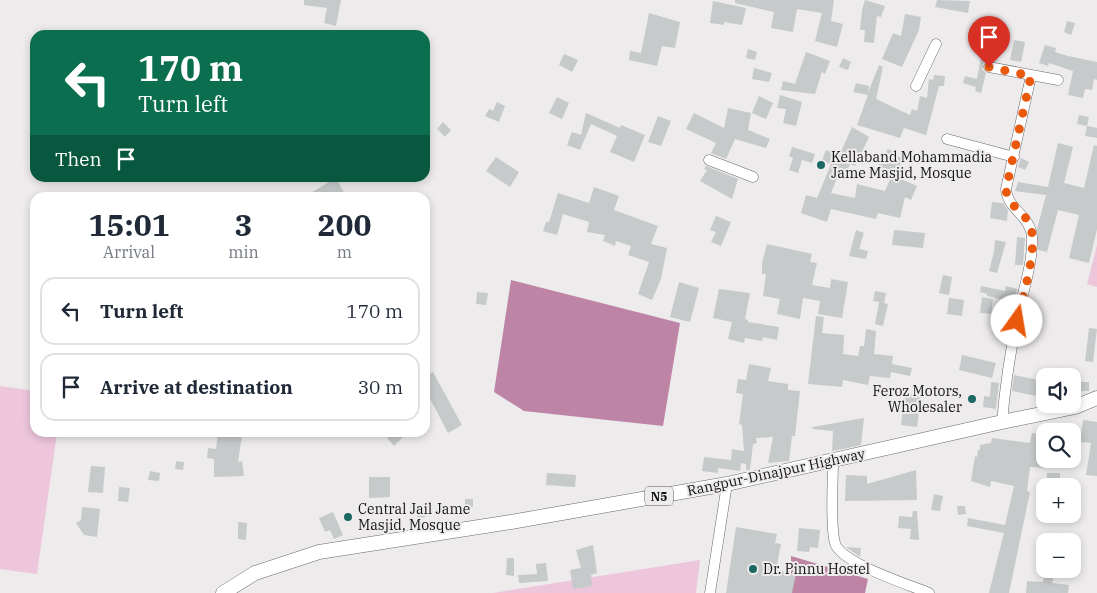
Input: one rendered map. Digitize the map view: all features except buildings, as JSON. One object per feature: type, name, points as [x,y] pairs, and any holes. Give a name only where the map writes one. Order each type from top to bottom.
[{"type":"highway","name":"Rangpur-Dinajpur Highway","points":[[223,593],[255,573],[319,552],[511,522],[727,484],[1075,407],[1097,398]]},
{"type":"street","points":[[916,86],[936,44]]},
{"type":"street","points":[[989,67],[1058,80]]},
{"type":"street","points":[[1002,422],[1017,321],[1031,259],[1032,238],[1029,223],[1008,200],[1006,195],[1031,76]]},
{"type":"street","points":[[948,139],[1014,157]]},
{"type":"street","points":[[708,160],[753,178]]},
{"type":"street","points":[[833,462],[834,535],[838,550],[844,556],[930,593]]},
{"type":"street","points":[[710,593],[727,484]]},
{"type":"shaded area","points":[[1097,245],[1097,287],[1087,284]]},
{"type":"shaded area","points":[[511,280],[680,323],[663,426],[524,411],[494,392]]},
{"type":"shaded area","points":[[0,386],[30,390],[30,437],[56,437],[37,574],[0,569]]},
{"type":"shaded area","points":[[791,556],[868,579],[865,593],[791,593]]},
{"type":"shaded area","points":[[700,560],[696,593],[493,593]]},
{"type":"place","name":"Kellaband Mohammadia Jame Masjid, Mosque","points":[[821,165]]},
{"type":"place","name":"Feroz Motors, Wholesaler","points":[[972,399]]},
{"type":"place","name":"Central Jail Jame Masjid, Mosque","points":[[348,517]]},
{"type":"place","name":"Dr. Pinnu Hostel","points":[[753,569]]},
{"type":"route","points":[[989,67],[1031,76],[1006,189],[1008,200],[1029,223],[1032,238],[1031,259],[1017,321]]}]
